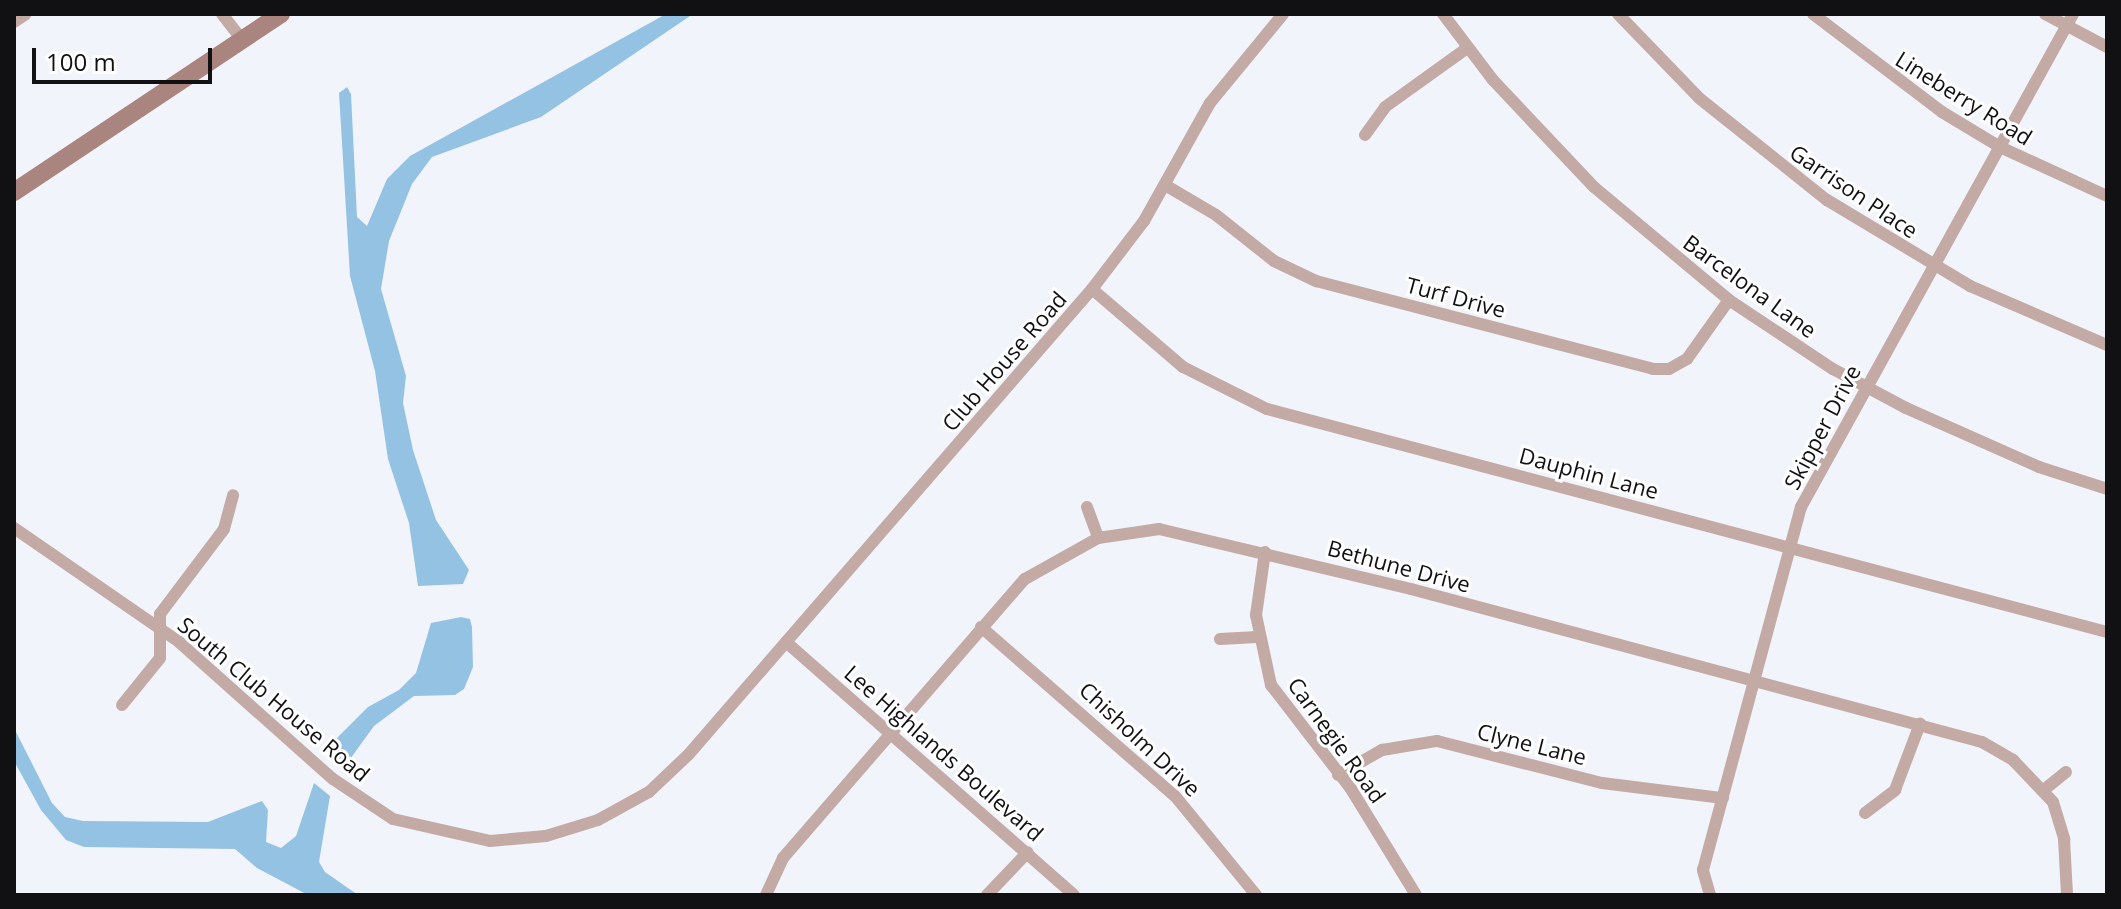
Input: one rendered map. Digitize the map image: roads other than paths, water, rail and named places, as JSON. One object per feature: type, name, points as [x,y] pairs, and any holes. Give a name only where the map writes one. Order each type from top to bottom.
[{"type":"street","points":[[14,22],[26,14]]},
{"type":"street","points":[[222,14],[242,40]]},
{"type":"street","points":[[14,192],[281,14]]},
{"type":"street","name":"Club House Road","points":[[726,712],[1131,241],[1210,103],[1283,14]]},
{"type":"street","name":"Barcelona Lane","points":[[1443,14],[1467,48],[1594,187],[1729,300],[1866,387],[1985,444],[2107,489]]},
{"type":"street","name":"Garrison Place","points":[[1618,14],[1699,98],[1771,160],[1933,266],[2107,345]]},
{"type":"street","name":"Lineberry Road","points":[[1813,14],[1881,70],[2000,147],[2107,196]]},
{"type":"street","points":[[2045,14],[2070,20],[2107,47]]},
{"type":"street","name":"Skipper Drive","points":[[1710,895],[1703,870],[1787,547],[1801,507],[2070,20]]},
{"type":"street","points":[[1365,135],[1385,107],[1467,48]]},
{"type":"street","name":"Turf Drive","points":[[1165,185],[1216,215],[1274,261],[1316,281],[1653,369],[1669,369],[1687,359],[1729,300]]},
{"type":"street","name":"Dauphin Lane","points":[[1092,289],[1183,367],[1246,402],[2107,632]]},
{"type":"street","points":[[122,705],[160,658],[164,606],[224,529],[233,495]]},
{"type":"street","points":[[1087,507],[1098,538]]},
{"type":"street","name":"South Club House Road","points":[[14,528],[161,629],[362,800],[393,819],[479,841],[546,836],[627,806],[666,777],[726,712]]},
{"type":"street","name":"Bethune Drive","points":[[766,895],[783,858],[981,627],[1041,567],[1098,538],[1159,529],[1265,552],[1920,724],[1991,747],[2045,789]]},
{"type":"street","name":"Carnegie Road","points":[[1265,552],[1257,637],[1282,704],[1338,775],[1416,895]]},
{"type":"street","name":"Chisholm Drive","points":[[981,627],[1175,796],[1256,895]]},
{"type":"street","points":[[1220,639],[1257,637]]},
{"type":"street","name":"Lee Highlands Boulevard","points":[[786,642],[1074,895]]},
{"type":"street","points":[[1865,813],[1895,790],[1920,724]]},
{"type":"street","name":"Clyne Lane","points":[[1338,775],[1382,750],[1437,741],[1602,783],[1723,798]]},
{"type":"street","points":[[2066,772],[2045,789],[2064,839],[2067,895]]},
{"type":"street","points":[[987,895],[1028,852]]},
{"type":"water","points":[[666,14],[693,14],[541,117],[432,157],[412,184],[389,241],[381,289],[406,376],[403,403],[413,450],[436,520],[469,570],[463,584],[418,586],[409,523],[388,459],[375,371],[350,276],[339,93],[347,87],[351,94],[357,217],[367,226],[387,179],[410,156]]},
{"type":"water","points":[[461,617],[470,619],[472,627],[473,667],[464,689],[455,695],[414,696],[374,726],[345,766],[335,763],[328,753],[333,742],[368,707],[399,690],[416,673],[431,623]]},
{"type":"water","points":[[14,728],[52,803],[65,817],[83,821],[208,822],[262,801],[268,810],[266,842],[281,848],[296,836],[314,783],[330,796],[319,862],[325,872],[358,895],[308,895],[257,868],[235,849],[84,847],[66,840],[41,810],[14,761]]}]
